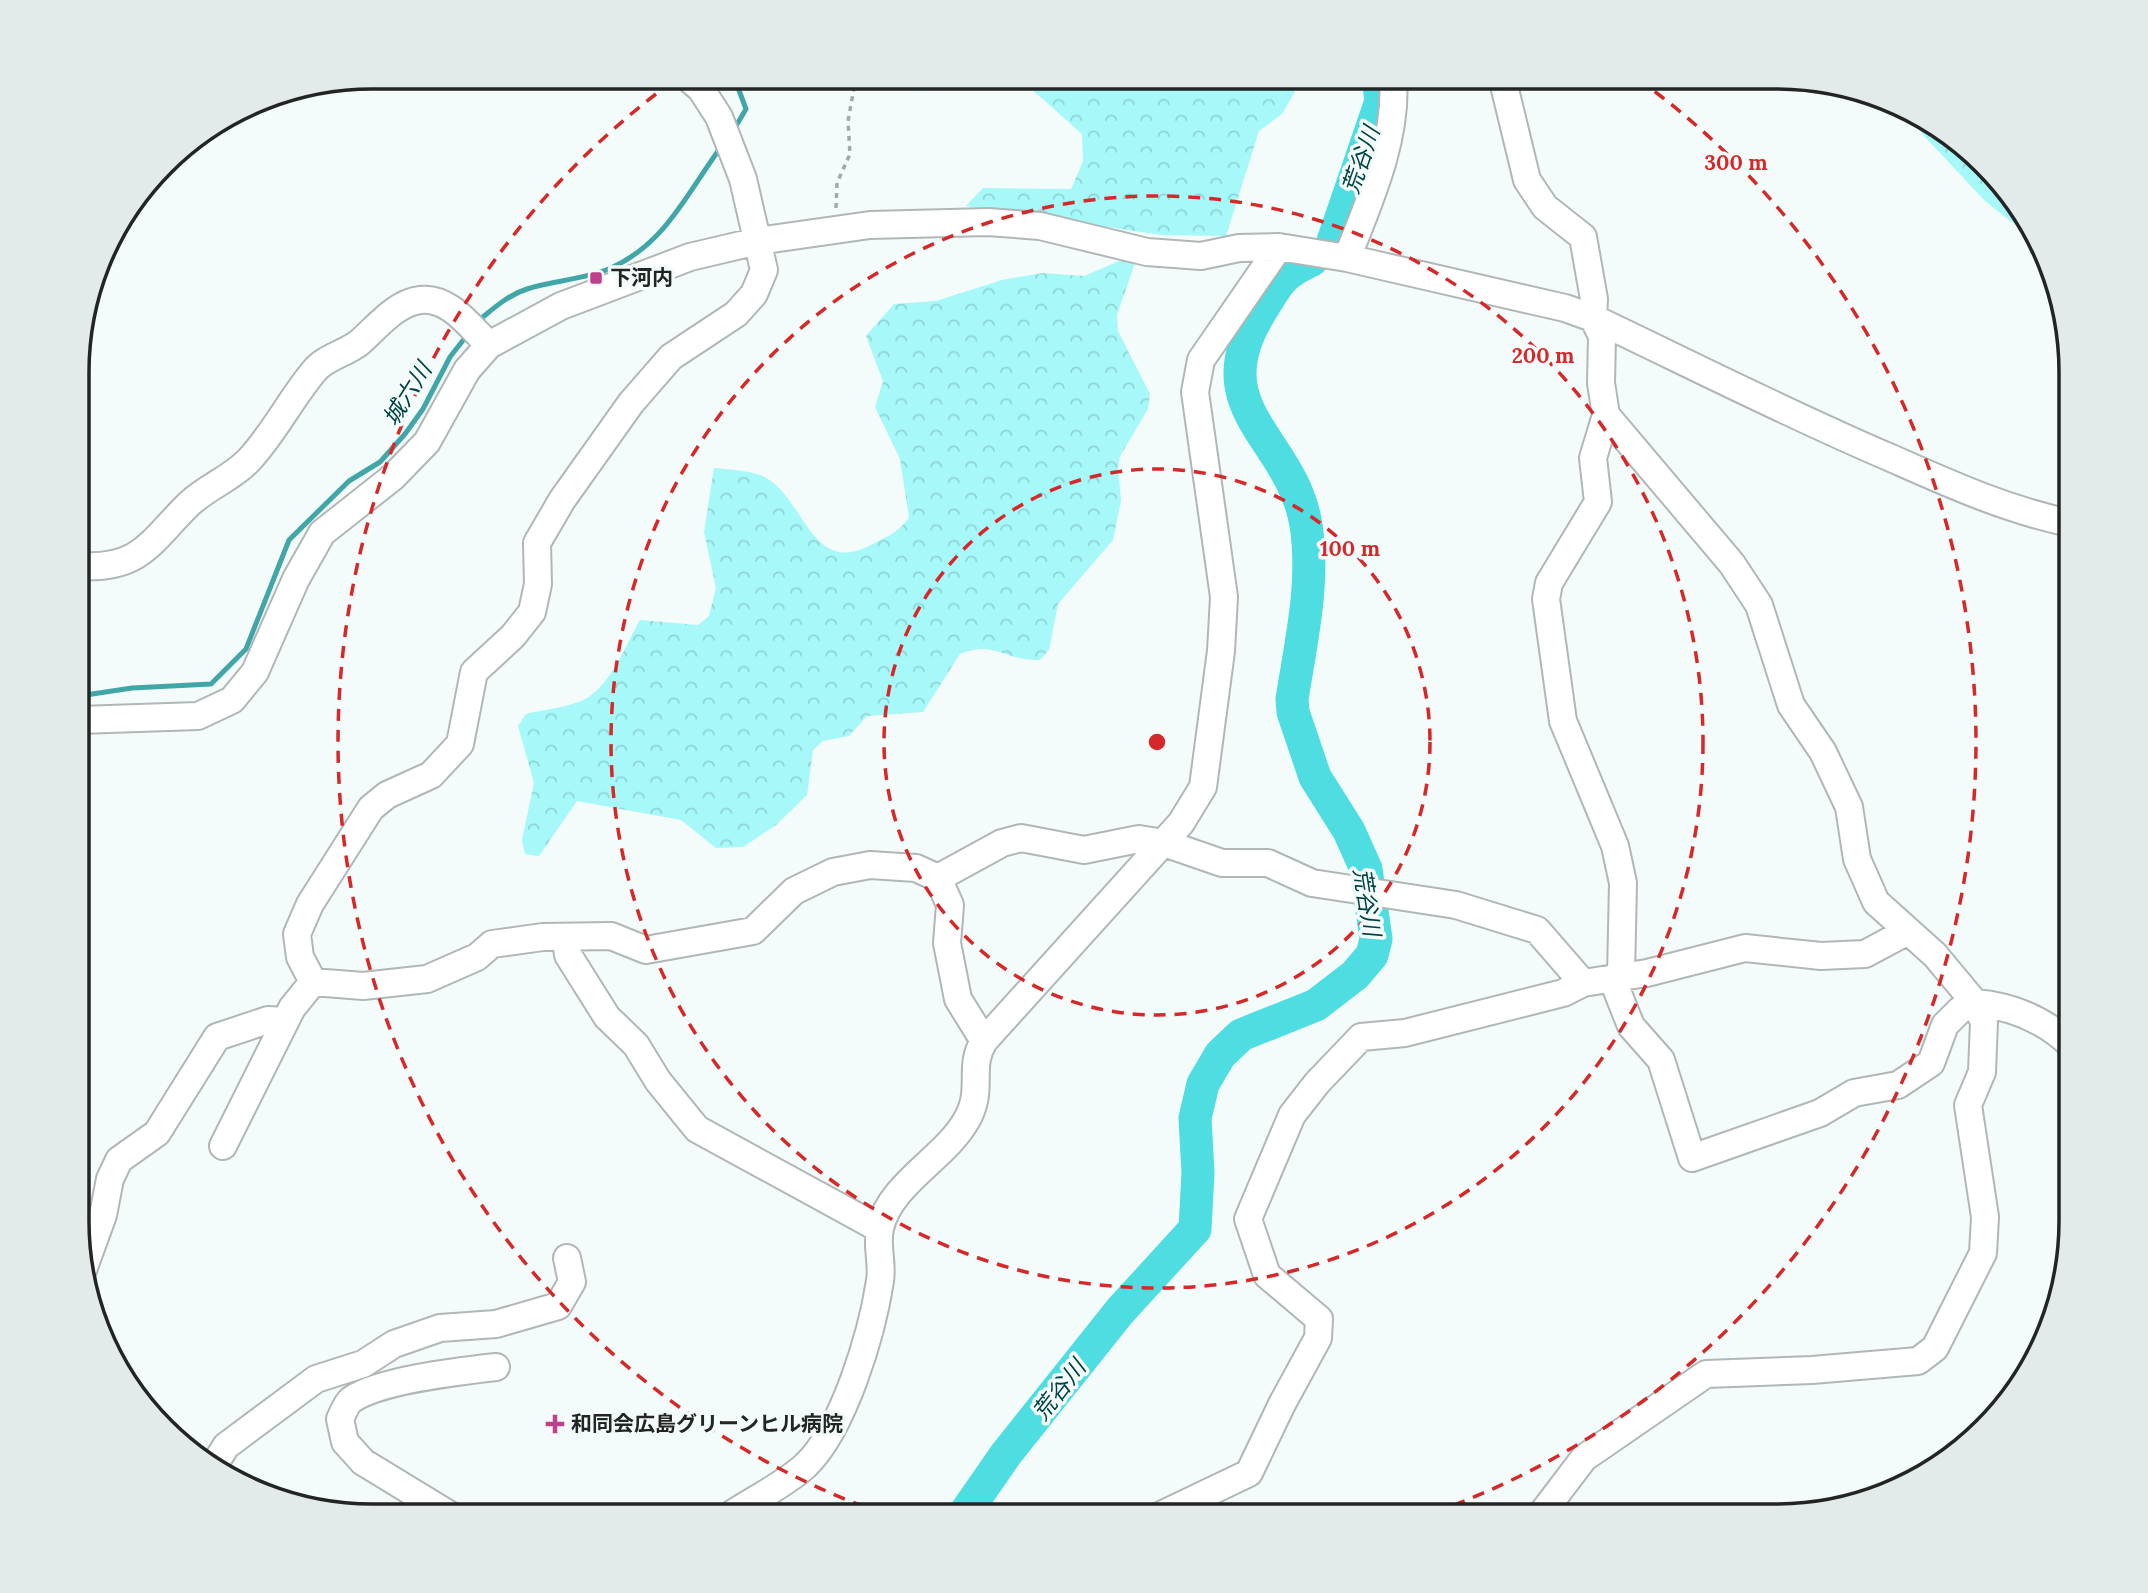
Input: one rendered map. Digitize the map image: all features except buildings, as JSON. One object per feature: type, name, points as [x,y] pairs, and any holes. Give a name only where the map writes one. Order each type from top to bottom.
[{"type":"street","points":[[313,982],[300,957],[297,934],[310,904],[371,808],[387,795],[431,775],[460,744],[474,673],[513,636],[532,612],[538,584],[537,543],[562,500],[631,403],[671,357],[736,314],[754,294],[764,270],[743,179],[719,117],[701,89]]},
{"type":"street","points":[[1347,258],[1385,152],[1394,89]]},
{"type":"street","points":[[1505,89],[1527,180],[1545,206],[1583,237],[1594,299],[1593,318],[1602,336],[1601,383],[1606,415],[1593,458],[1598,502],[1549,583],[1546,599],[1548,633],[1563,721],[1615,846],[1623,883],[1616,976],[1631,1026],[1661,1060],[1692,1157],[1820,1113],[1854,1094],[1898,1085],[1931,1063],[1945,1025],[1960,1010],[1975,1003],[2002,1005],[2059,1029]]},
{"type":"street","points":[[89,720],[198,716],[232,700],[255,672],[296,579],[322,533],[393,477],[427,442],[467,370],[486,342],[561,306],[690,257],[758,241],[870,225],[988,222],[1040,226],[1147,252],[1201,256],[1239,248],[1279,247],[1347,258],[1565,308],[1593,318],[1835,434],[1954,486],[2026,513],[2059,520]]},
{"type":"street","points":[[747,1504],[804,1466],[828,1437],[870,1337],[881,1277],[880,1229],[888,1208],[966,1123],[977,1097],[976,1054],[984,1041],[1164,843],[1181,823],[1203,787],[1221,651],[1224,597],[1195,392],[1201,360],[1279,247]]},
{"type":"street","points":[[89,567],[105,568],[133,557],[162,536],[190,504],[248,462],[317,367],[352,349],[400,306],[422,299],[448,305],[486,342]]},
{"type":"street","points":[[1549,1504],[1584,1458],[1706,1374],[1918,1361],[1935,1348],[1983,1254],[1985,1217],[1968,1105],[1982,1072],[1984,1022],[1975,1003],[1935,955],[1876,902],[1857,859],[1849,807],[1823,752],[1791,705],[1759,605],[1732,564],[1606,415]]},
{"type":"street","points":[[938,878],[1002,843],[1021,838],[1084,850],[1139,839],[1164,843],[1222,863],[1268,863],[1312,883],[1456,905],[1537,930],[1583,983]]},
{"type":"street","points":[[313,982],[363,986],[427,979],[477,957],[492,944],[543,937],[566,939],[611,936],[646,950],[753,931],[794,891],[833,872],[870,866],[915,868],[938,878],[950,905],[947,943],[958,999],[984,1041]]},
{"type":"street","points":[[1184,1504],[1249,1473],[1318,1338],[1319,1320],[1267,1275],[1248,1219],[1292,1115],[1317,1083],[1361,1037],[1405,1033],[1563,993],[1583,983],[1647,973],[1745,948],[1821,956],[1865,954],[1908,931]]},
{"type":"street","points":[[566,939],[568,955],[607,1017],[636,1045],[658,1081],[696,1129],[880,1229]]},
{"type":"street","points":[[223,1146],[285,1021],[313,982]]},
{"type":"street","points":[[91,1248],[103,1215],[110,1179],[119,1160],[157,1133],[217,1037],[268,1020],[285,1021]]},
{"type":"street","points":[[218,1458],[226,1446],[316,1378],[363,1364],[394,1344],[440,1328],[496,1324],[558,1306],[572,1282],[567,1258]]},
{"type":"street","points":[[431,1504],[363,1462],[345,1442],[340,1419],[349,1401],[371,1390],[456,1371],[496,1367]]},
{"type":"path","points":[[834,231],[837,183],[850,154],[848,121],[854,89]]},
{"type":"green space","points":[[913,89],[943,89],[941,90]]},
{"type":"green space","points":[[1031,89],[1296,89],[1282,114],[1259,131],[1226,236],[1161,235],[966,206],[983,188],[1071,189],[1083,161],[1082,134]]},
{"type":"green space","points":[[1915,126],[1948,148],[1976,172],[2019,228],[1985,201]]},
{"type":"green space","points":[[1122,260],[1135,263],[1117,315],[1118,331],[1150,394],[1148,409],[1120,456],[1118,470],[1121,500],[1113,540],[1058,604],[1049,650],[1040,660],[982,649],[960,654],[923,712],[867,716],[849,736],[823,741],[813,750],[807,795],[776,825],[743,847],[716,848],[681,820],[577,801],[539,856],[525,854],[522,840],[534,783],[518,726],[526,714],[579,702],[590,696],[608,678],[640,620],[698,625],[709,616],[716,588],[704,532],[714,468],[751,473],[771,481],[783,492],[813,534],[824,545],[836,551],[852,552],[887,537],[909,517],[900,459],[875,407],[883,381],[866,336],[894,304],[936,301],[1002,280],[1043,273],[1084,276]]},
{"type":"waterway","name":"城六川","points":[[733,131],[746,109],[738,89]]},
{"type":"waterway","name":"荒谷川","points":[[1333,241],[1381,101],[1380,89]]},
{"type":"waterway","name":"城六川","points":[[478,321],[501,302],[520,292],[601,272],[630,258],[661,231],[721,147]]},
{"type":"waterway","name":"荒谷川","points":[[971,1504],[1006,1454],[1120,1311],[1195,1229],[1198,1173],[1195,1118],[1203,1084],[1220,1055],[1241,1035],[1316,1005],[1355,975],[1372,955],[1376,939],[1366,869],[1349,831],[1315,777],[1293,712],[1292,699],[1308,590],[1306,525],[1298,495],[1244,399],[1240,374],[1245,345],[1272,293],[1281,280],[1293,270],[1312,260]]},
{"type":"waterway","name":"城六川","points":[[89,694],[132,688],[211,684],[246,649],[289,540],[349,481],[380,462],[405,434],[423,409],[450,357],[468,334]]},
{"type":"place","name":"下河内","points":[[596,278]]},
{"type":"place","name":"和同会広島グリーンヒル病院","points":[[555,1424]]}]
